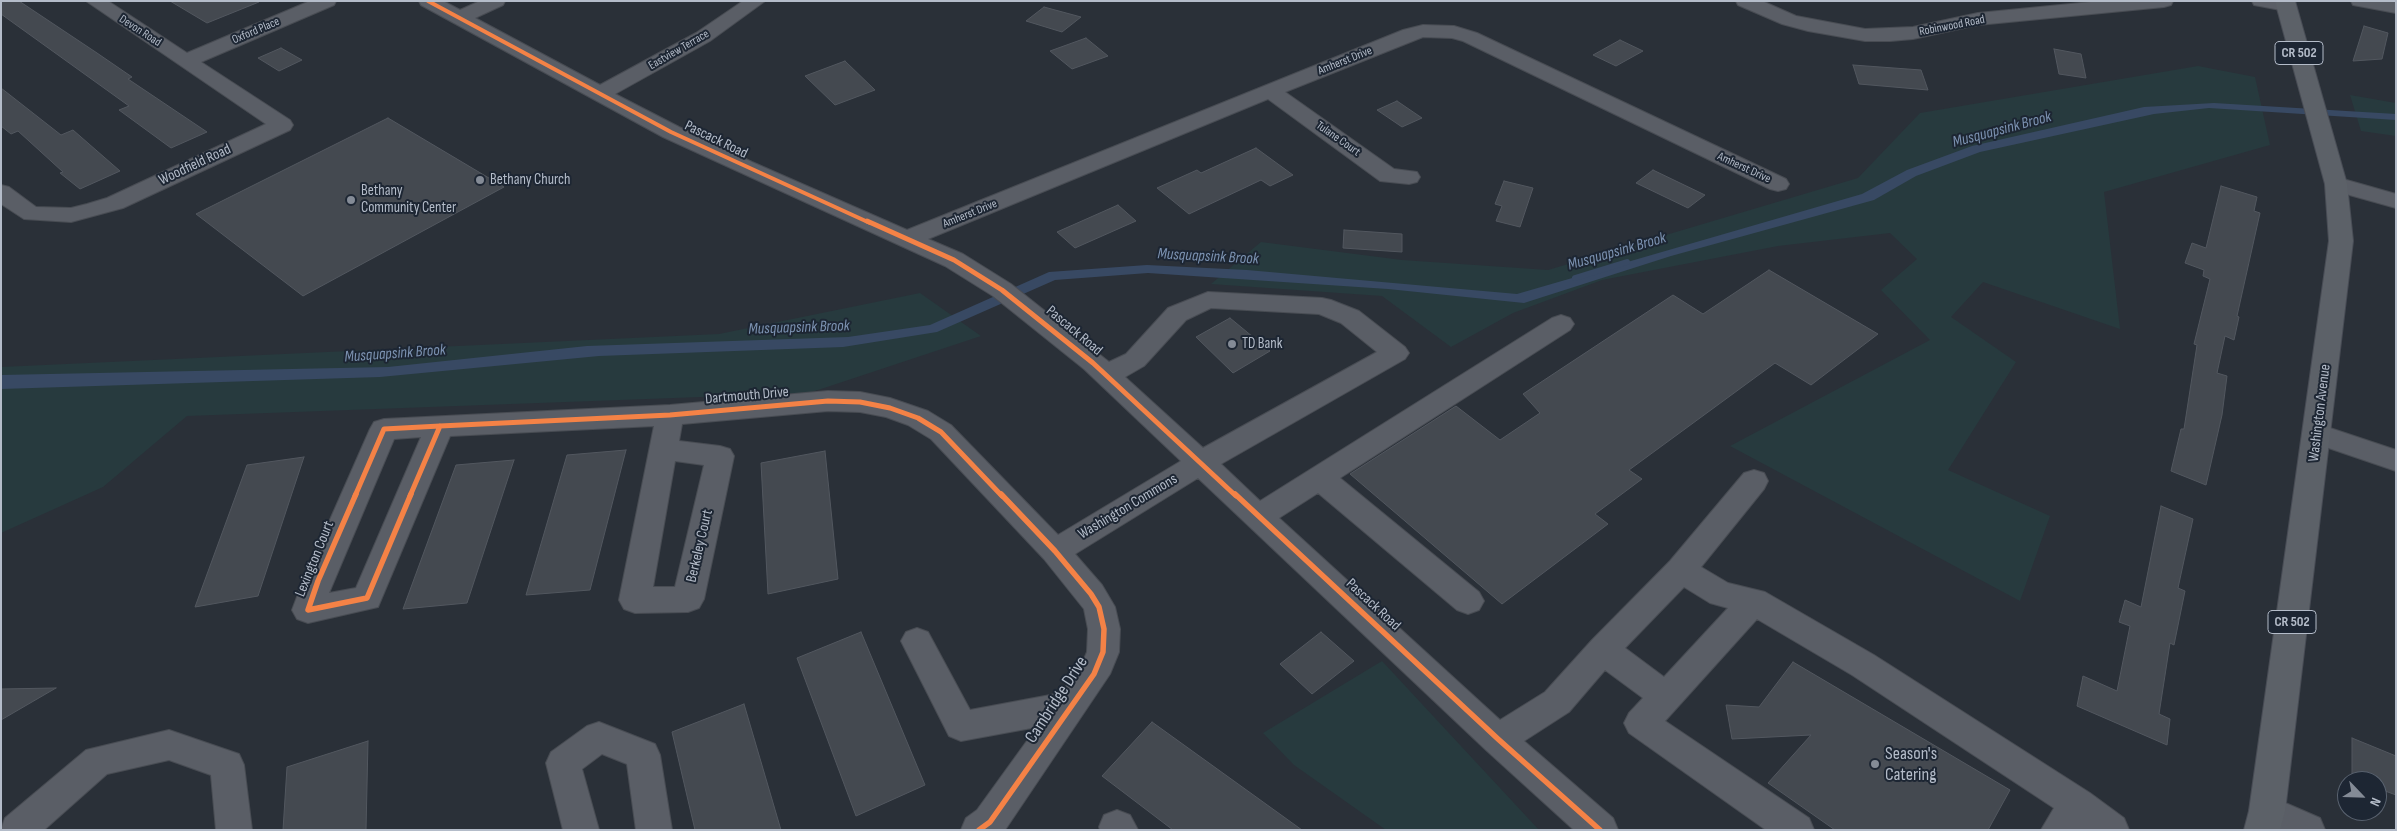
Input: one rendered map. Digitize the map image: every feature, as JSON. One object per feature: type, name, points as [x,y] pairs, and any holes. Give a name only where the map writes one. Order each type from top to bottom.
[{"type":"main road","name":"Washington Avenue","points":[[2265,821],[2318,434],[2341,241],[2336,184],[2285,3]]},
{"type":"street","name":"Devon Road","points":[[95,1],[185,61]]},
{"type":"street","name":"Oxford Place","points":[[185,61],[327,1]]},
{"type":"street","name":"Pascack Road","points":[[428,1],[599,94],[736,164],[954,260],[997,287],[1025,307],[1106,375],[1498,739],[1600,830]]},
{"type":"street","points":[[459,18],[496,1]]},
{"type":"street","name":"Eastview Terrace","points":[[599,94],[703,37],[756,1]]},
{"type":"street","name":"Robinwood Road","points":[[1744,1],[1789,20],[1815,27],[1865,35],[1913,33],[1978,19],[2164,1]]},
{"type":"street","points":[[2261,1],[2285,3]]},
{"type":"street","points":[[2360,1],[2396,7]]},
{"type":"street","name":"Amherst Drive","points":[[907,239],[1410,34],[1438,31],[1454,32],[1470,37],[1778,184]]},
{"type":"street","name":"Woodfield Road","points":[[1,192],[20,208],[32,214],[64,215],[93,210],[115,203],[282,125],[185,61]]},
{"type":"street","name":"Tulane Court","points":[[1270,91],[1388,176],[1410,176]]},
{"type":"street","points":[[2336,184],[2396,201]]},
{"type":"street","name":"Washington Commons","points":[[1055,551],[1200,463],[1396,353],[1350,317],[1322,306],[1208,300],[1177,314],[1135,360],[1106,375]]},
{"type":"street","points":[[1259,516],[1560,324]]},
{"type":"street","name":"Dartmouth Drive","points":[[384,429],[670,416],[828,401],[860,402],[890,408],[918,418],[941,432],[1055,551]]},
{"type":"street","name":"Berkeley Court","points":[[667,450],[720,456],[688,599],[635,600],[670,416]]},
{"type":"street","name":"Lexington Court","points":[[384,429],[318,581],[308,610],[367,598],[440,426]]},
{"type":"street","points":[[2318,434],[2396,461]]},
{"type":"street","points":[[1320,478],[1468,601]]},
{"type":"street","points":[[1498,739],[1557,702],[1602,650],[1681,570],[1754,481]]},
{"type":"street","name":"Cambridge Drive","points":[[989,827],[1094,674],[1103,652],[1104,630],[1099,607],[1091,594],[1055,551]]},
{"type":"street","points":[[1681,570],[1721,594],[1754,601],[1863,665],[2069,817],[2112,830]]},
{"type":"street","points":[[1754,601],[1641,723],[1796,830]]},
{"type":"street","points":[[917,641],[961,726],[1072,706]]},
{"type":"street","points":[[1602,650],[1666,697]]},
{"type":"street","points":[[581,830],[564,764],[599,737],[643,755],[654,830]]},
{"type":"street","points":[[18,830],[98,761],[169,745],[227,765],[234,830]]},
{"type":"street","points":[[2265,821],[2307,830]]},
{"type":"green space","points":[[2198,66],[2255,77],[2270,145],[2104,192],[2120,329],[1983,282],[1951,317],[2016,362],[1948,470],[2050,516],[2020,601],[1730,446],[1930,340],[1881,290],[1917,259],[1890,233],[1778,246],[1602,280],[1513,313],[1451,347],[1382,296],[1211,284],[1261,242],[1402,260],[1548,270],[1858,178],[1920,113]]},
{"type":"green space","points":[[2350,95],[2396,103],[2396,136],[2361,131]]},
{"type":"green space","points":[[920,293],[981,336],[809,393],[187,416],[103,487],[1,533],[1,367],[719,334]]},
{"type":"green space","points":[[1382,661],[1539,830],[1386,830],[1294,765],[1263,733]]},
{"type":"water","points":[[2214,103],[2396,114],[2396,120],[2209,108],[2154,114],[1980,152],[1916,176],[1874,200],[1671,256],[1524,303],[1388,289],[1148,273],[1055,280],[937,332],[843,347],[599,356],[380,377],[1,389],[1,375],[388,367],[587,346],[848,337],[930,325],[1049,272],[1147,265],[1247,270],[1517,294],[1862,194],[1907,170],[1972,146],[2144,107]]},
{"type":"building","points":[[1,1],[19,1],[132,77],[128,79],[207,132],[171,148],[119,110],[129,106],[1,14]]},
{"type":"building","points":[[170,1],[259,1],[259,2],[207,23]]},
{"type":"building","points":[[1044,7],[1081,17],[1062,32],[1026,21]]},
{"type":"building","points":[[2364,26],[2388,33],[2382,59],[2353,61]]},
{"type":"building","points":[[1086,38],[1108,56],[1072,69],[1050,51]]},
{"type":"building","points":[[1620,40],[1643,51],[1616,66],[1593,55]]},
{"type":"building","points":[[281,48],[302,60],[279,71],[258,58]]},
{"type":"building","points":[[2054,49],[2081,54],[2086,78],[2059,74]]},
{"type":"building","points":[[845,61],[875,90],[835,105],[805,76]]},
{"type":"building","points":[[1853,65],[1921,70],[1928,90],[1859,84]]},
{"type":"building","points":[[1,88],[61,135],[73,130],[120,171],[80,189],[60,173],[63,172],[18,131],[11,134],[1,126]]},
{"type":"building","points":[[1397,101],[1422,118],[1402,127],[1377,110]]},
{"type":"building","name":"Bethany Community Center","points":[[388,118],[504,187],[303,296],[196,214]]},
{"type":"building","points":[[1256,148],[1293,175],[1270,186],[1261,180],[1189,214],[1157,188],[1197,170],[1201,173]]},
{"type":"building","points":[[1653,170],[1705,195],[1688,208],[1636,183]]},
{"type":"building","points":[[1504,181],[1533,188],[1520,227],[1496,221],[1502,206],[1495,204]]},
{"type":"building","points":[[2221,186],[2257,197],[2254,211],[2260,213],[2237,316],[2239,317],[2234,340],[2225,336],[2217,373],[2227,376],[2222,415],[2206,485],[2171,471],[2181,429],[2184,429],[2197,345],[2194,344],[2210,279],[2203,276],[2204,270],[2185,263],[2192,243],[2206,248]]},
{"type":"building","points":[[1118,205],[1136,221],[1075,248],[1057,232]]},
{"type":"building","points":[[1344,230],[1402,234],[1402,252],[1343,248]]},
{"type":"building","points":[[1769,270],[1878,334],[1811,385],[1775,363],[1629,470],[1642,479],[1595,514],[1608,524],[1502,604],[1350,474],[1456,406],[1500,440],[1540,413],[1523,394],[1673,295],[1703,314]]},
{"type":"building","name":"TD Bank","points":[[1230,318],[1270,351],[1233,373],[1196,337]]},
{"type":"building","points":[[626,450],[590,590],[526,595],[567,455]]},
{"type":"building","points":[[825,451],[838,579],[768,594],[761,463]]},
{"type":"building","points":[[304,457],[258,596],[195,607],[247,465]]},
{"type":"building","points":[[514,460],[467,603],[403,609],[456,465]]},
{"type":"building","points":[[2161,506],[2193,519],[2178,588],[2185,591],[2174,645],[2170,643],[2159,714],[2170,719],[2167,745],[2077,706],[2083,676],[2117,691],[2130,626],[2119,622],[2125,600],[2141,607]]},
{"type":"building","points":[[861,632],[925,785],[856,816],[797,658]]},
{"type":"building","points":[[1321,632],[1354,661],[1312,694],[1280,664]]},
{"type":"building","name":"Season's Catering","points":[[1793,662],[2010,790],[1988,830],[1835,830],[1768,783],[1811,735],[1732,739],[1726,705],[1759,707]]},
{"type":"building","points":[[56,688],[1,720],[1,689]]},
{"type":"building","points":[[744,704],[781,830],[695,830],[672,732]]},
{"type":"building","points":[[1152,722],[1302,830],[1173,830],[1102,776]]},
{"type":"building","points":[[2352,738],[2396,756],[2396,795],[2387,792],[2387,771],[2352,771]]},
{"type":"building","points":[[368,741],[366,830],[283,830],[287,767]]},
{"type":"waterway","name":"Musquapsink Brook","points":[[1575,278],[1627,262]]},
{"type":"cycle path","points":[[428,1],[671,132],[744,167],[954,260],[1002,290],[1093,363],[1498,739],[1600,830]]},
{"type":"cycle path","points":[[440,426],[367,598],[308,610],[318,581],[384,429],[670,415],[828,401],[860,402],[890,408],[918,418],[941,432],[1055,551],[1091,594],[1099,607],[1104,629],[1103,652],[1094,674],[990,822],[979,830]]},
{"type":"place","name":"Bethany Church","points":[[480,180]]},
{"type":"place","name":"Bethany Community Center","points":[[351,200]]},
{"type":"place","name":"TD Bank","points":[[1232,344]]},
{"type":"place","name":"Season's Catering","points":[[1875,764]]}]
